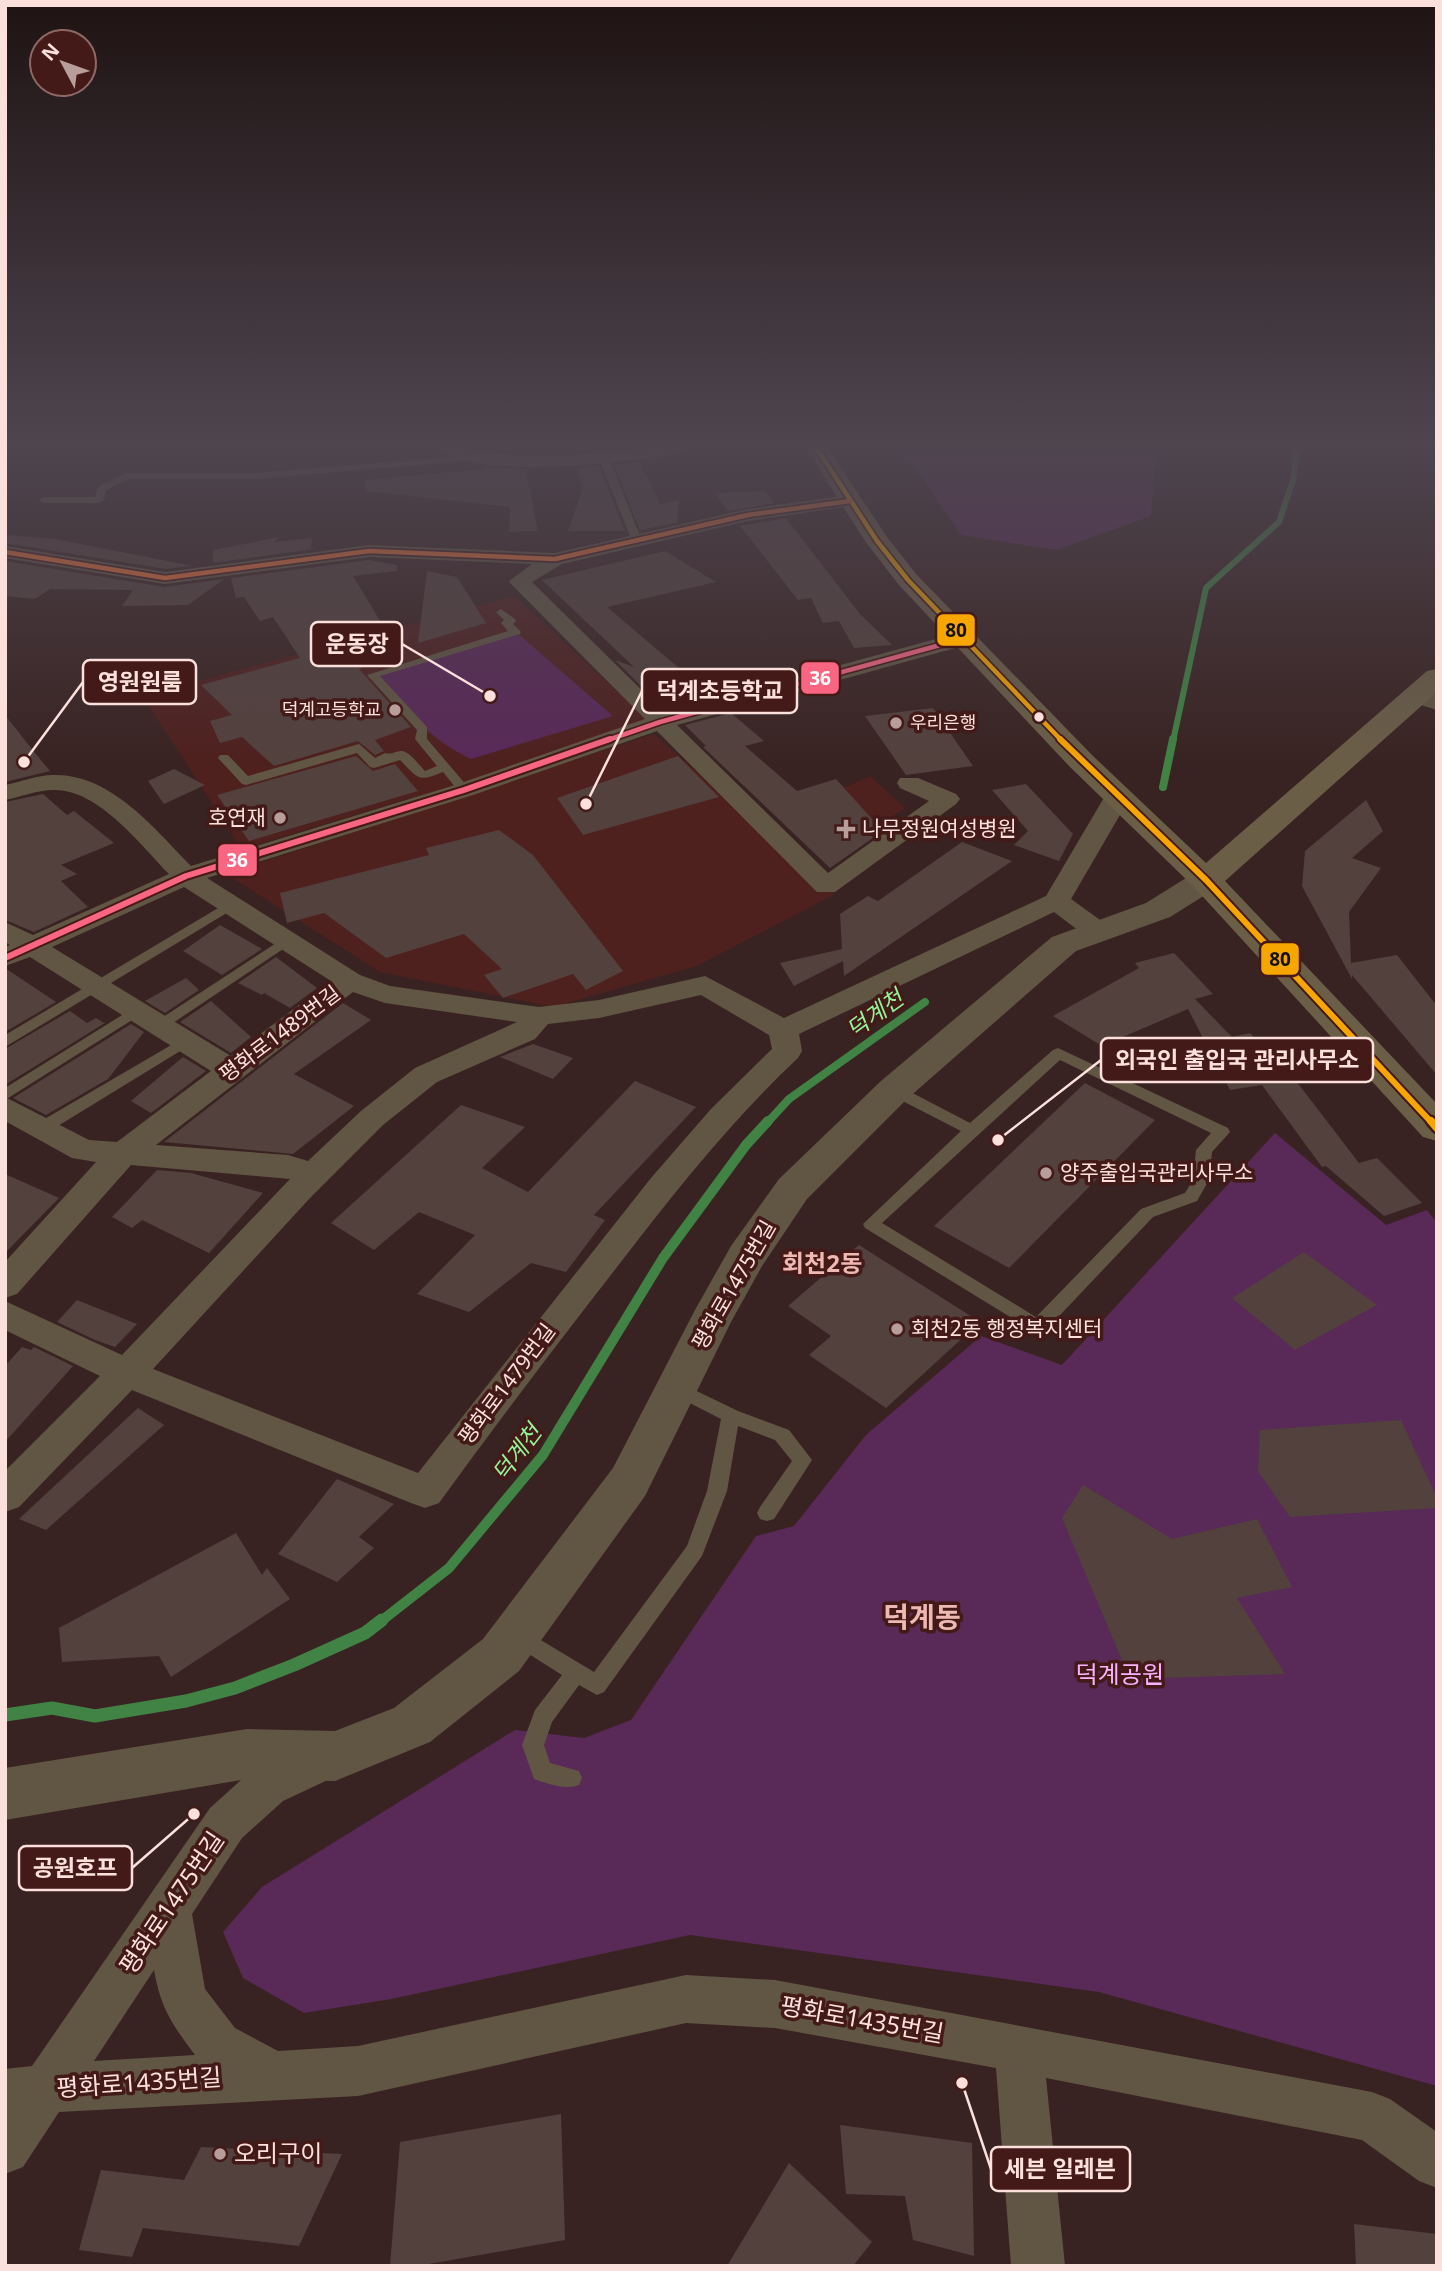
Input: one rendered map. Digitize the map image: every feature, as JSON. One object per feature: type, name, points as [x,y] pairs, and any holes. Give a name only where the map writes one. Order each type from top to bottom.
[{"type":"main road","points":[[888,553],[908,580],[962,639],[1126,804],[1206,880],[1437,1128]]},
{"type":"main road","points":[[1206,880],[1429,692]]},
{"type":"street","points":[[11,553],[164,578],[354,553]]},
{"type":"street","points":[[415,553],[555,559],[582,553]]},
{"type":"street","points":[[555,559],[519,581],[826,886],[887,845],[947,799],[909,783]]},
{"type":"street","points":[[5,958],[186,876],[464,790],[660,722],[962,639]]},
{"type":"street","name":"평화로1489번길","points":[[5,793],[54,782],[93,791],[128,817],[186,876],[351,981],[122,1154],[5,1285]]},
{"type":"street","points":[[351,981],[385,994],[539,1016],[599,1009],[705,985],[783,1030],[1056,901],[1126,804]]},
{"type":"street","name":"평화로1475번길","points":[[5,2149],[25,2092],[168,1911],[226,1823],[267,1786],[412,1726],[501,1655],[629,1482],[746,1256],[793,1189],[894,1090],[1063,944],[1158,910],[1206,880]]},
{"type":"street","points":[[1056,901],[1097,931]]},
{"type":"street","points":[[5,930],[32,944],[147,1019],[232,1070]]},
{"type":"street","points":[[5,1496],[126,1373],[313,1175],[372,1118],[426,1075],[525,1032],[539,1016]]},
{"type":"street","name":"평화로1479번길","points":[[126,1373],[425,1492],[522,1361],[664,1184],[752,1082],[787,1051],[783,1030]]},
{"type":"street","points":[[5,1107],[83,1150],[288,1166],[313,1175]]},
{"type":"street","points":[[5,1314],[126,1373]]},
{"type":"street","name":"평화로1475번길","points":[[5,1794],[247,1754],[335,1756]]},
{"type":"street","name":"평화로1435번길","points":[[168,1911],[183,1998],[218,2045],[274,2074]]},
{"type":"street","name":"평화로1435번길","points":[[25,2092],[274,2074],[358,2071],[686,1999],[775,2004],[1019,2048],[1372,2117],[1437,2163]]},
{"type":"street","points":[[1019,2048],[1038,2266]]},
{"type":"lane","points":[[464,790],[421,739],[423,730],[373,675],[516,632],[506,623],[511,621],[501,612]]},
{"type":"lane","points":[[224,758],[246,781],[359,748],[374,764],[385,757],[383,761],[402,755],[424,776],[445,767]]},
{"type":"lane","points":[[5,1042],[98,988],[230,905]]},
{"type":"lane","points":[[5,1095],[287,940]]},
{"type":"lane","points":[[42,1128],[185,1042]]},
{"type":"lane","points":[[1058,1053],[1222,1132],[1204,1150],[1201,1180],[1191,1196],[1147,1213],[1038,1327],[871,1224],[972,1130],[1058,1053]]},
{"type":"lane","points":[[894,1090],[972,1130]]},
{"type":"lane","points":[[678,1389],[731,1416],[782,1434],[803,1460],[767,1513]]},
{"type":"lane","points":[[516,1635],[597,1685],[695,1550],[717,1491],[731,1416]]},
{"type":"lane","points":[[571,1777],[542,1772],[533,1745],[543,1717],[576,1672]]},
{"type":"shaded area","name":"덕계고등학교","points":[[514,596],[653,725],[242,849],[142,696]]},
{"type":"shaded area","points":[[654,734],[835,894],[697,966],[553,1007],[380,972],[226,874]]},
{"type":"shaded area","name":"나무정원여성병원","points":[[870,776],[905,808],[842,848],[798,809]]},
{"type":"green space","points":[[516,632],[613,716],[471,759],[430,733],[373,675]]},
{"type":"green space","name":"덕계공원","points":[[1275,1133],[1386,1225],[1427,1210],[1437,1223],[1437,2086],[1099,1992],[690,1935],[391,1999],[304,2013],[243,1978],[223,1932],[262,1887],[515,1730],[584,1738],[631,1720],[756,1536],[794,1526],[866,1435],[981,1336],[1062,1365]]},
{"type":"building","points":[[66,553],[126,553],[193,566],[165,569]]},
{"type":"building","points":[[213,553],[286,553],[213,563]]},
{"type":"building","points":[[657,553],[668,553],[716,582],[607,607],[713,697],[665,710],[615,660],[634,667],[542,580]]},
{"type":"building","points":[[761,553],[813,553],[860,614],[892,645],[854,648],[839,621],[823,623],[811,598],[798,600]]},
{"type":"building","points":[[369,560],[397,565],[397,571],[353,576],[397,649],[359,669],[411,727],[375,740],[384,751],[375,755],[358,741],[274,766],[242,737],[220,743],[210,721],[232,715],[201,685],[300,658],[273,617],[260,621],[244,597],[236,598],[231,578]]},
{"type":"building","points":[[5,561],[165,587],[224,579],[188,605],[122,606],[133,590],[50,589],[35,599],[5,596]]},
{"type":"building","points":[[427,571],[457,577],[486,623],[418,643]]},
{"type":"building","points":[[933,708],[973,766],[906,775],[865,716]]},
{"type":"building","points":[[731,713],[764,741],[745,746],[797,791],[836,779],[883,831],[830,868],[703,747],[706,746],[685,725]]},
{"type":"building","points":[[5,715],[35,753],[50,771],[5,782]]},
{"type":"building","name":"호연재","points":[[356,756],[373,771],[395,764],[418,791],[249,841],[217,795]]},
{"type":"building","points":[[678,756],[719,797],[583,835],[557,798]]},
{"type":"building","points":[[174,769],[205,785],[164,804],[148,781]]},
{"type":"building","points":[[1026,784],[1073,834],[1059,861],[1014,845],[1028,831],[992,790]]},
{"type":"building","points":[[43,794],[67,815],[74,811],[114,843],[61,865],[77,874],[61,881],[88,907],[34,932],[5,920],[5,802]]},
{"type":"building","points":[[1366,800],[1383,831],[1352,858],[1381,868],[1349,912],[1351,963],[1397,955],[1437,1006],[1437,1075],[1352,975],[1352,979],[1302,886],[1305,851]]},
{"type":"building","points":[[499,830],[533,855],[623,971],[586,990],[573,974],[503,998],[484,975],[502,969],[464,934],[386,958],[324,913],[287,923],[280,893],[429,855],[426,848]]},
{"type":"building","points":[[962,842],[1012,861],[844,976],[843,961],[794,986],[780,963],[842,949],[840,914],[868,896],[878,901]]},
{"type":"building","points":[[220,925],[262,949],[222,975],[183,951]]},
{"type":"building","points":[[1174,953],[1213,994],[1195,999],[1232,1037],[1250,1033],[1300,1086],[1359,1163],[1377,1158],[1422,1203],[1384,1216],[1326,1166],[1322,1167],[1262,1085],[1230,1090],[1188,1009],[1102,1046],[1053,1016],[1139,968],[1135,963]]},
{"type":"building","points":[[276,957],[317,988],[290,1008],[264,993],[262,995],[238,983]]},
{"type":"building","points":[[5,968],[56,1002],[5,1032]]},
{"type":"building","points":[[186,978],[199,990],[165,1013],[145,1001]]},
{"type":"building","points":[[211,1001],[251,1037],[231,1053],[180,1022]]},
{"type":"building","points":[[343,1003],[371,1020],[294,1074],[354,1106],[293,1154],[164,1142]]},
{"type":"building","points":[[70,1011],[87,1023],[96,1018],[104,1023],[108,1021],[5,1085],[5,1049]]},
{"type":"building","points":[[131,1024],[144,1032],[108,1079],[46,1115],[13,1098]]},
{"type":"building","points":[[533,1044],[573,1058],[553,1079],[500,1057]]},
{"type":"building","points":[[183,1057],[206,1071],[151,1113],[131,1101]]},
{"type":"building","points":[[635,1081],[696,1107],[594,1215],[605,1220],[566,1272],[531,1263],[469,1312],[417,1294],[475,1235],[419,1212],[374,1250],[331,1223],[461,1105],[525,1127],[482,1168],[528,1192]]},
{"type":"building","name":"양주출입국관리사무소","points":[[1085,1083],[1155,1120],[1009,1268],[934,1226]]},
{"type":"building","points":[[157,1170],[191,1173],[263,1193],[209,1253],[142,1220],[132,1228],[112,1217]]},
{"type":"building","points":[[5,1174],[59,1198],[5,1253]]},
{"type":"building","name":"회천2동 행정복지센터","points":[[859,1245],[980,1322],[886,1408],[809,1355],[831,1336],[788,1306]]},
{"type":"building","points":[[1304,1252],[1377,1305],[1295,1350],[1232,1298]]},
{"type":"building","points":[[77,1300],[137,1324],[115,1347],[95,1340],[57,1322]]},
{"type":"building","points":[[22,1347],[31,1350],[34,1347],[73,1366],[5,1442],[5,1366]]},
{"type":"building","points":[[138,1408],[164,1425],[46,1530],[19,1519]]},
{"type":"building","points":[[1401,1420],[1437,1498],[1437,1508],[1290,1517],[1258,1471],[1260,1430]]},
{"type":"building","points":[[337,1479],[394,1504],[359,1537],[374,1548],[337,1582],[278,1554]]},
{"type":"building","points":[[1083,1485],[1172,1539],[1257,1519],[1292,1587],[1237,1598],[1285,1674],[1130,1679],[1062,1518]]},
{"type":"building","points":[[236,1533],[262,1575],[267,1568],[290,1599],[171,1677],[159,1656],[62,1662],[59,1628]]},
{"type":"building","points":[[561,2114],[565,2240],[417,2266],[390,2266],[400,2142]]},
{"type":"building","points":[[840,2125],[972,2143],[974,2256],[913,2240],[905,2196],[846,2194]]},
{"type":"building","points":[[201,2147],[342,2154],[299,2246],[143,2228],[132,2257],[79,2250],[101,2170],[184,2180]]},
{"type":"building","points":[[789,2163],[872,2242],[853,2266],[727,2266]]},
{"type":"building","points":[[1354,2224],[1437,2234],[1437,2266],[1356,2266]]},
{"type":"waterway","name":"덕계천","points":[[1173,741],[1206,588],[1245,553]]},
{"type":"waterway","name":"덕계천","points":[[1163,787],[1173,739]]},
{"type":"waterway","name":"덕계천","points":[[767,1123],[789,1099],[925,1002]]},
{"type":"waterway","name":"덕계천","points":[[380,1622],[449,1568],[543,1455],[663,1258],[746,1145],[768,1121]]},
{"type":"waterway","name":"덕계천","points":[[5,1715],[52,1708],[95,1716],[186,1701],[235,1688],[294,1665],[365,1633],[382,1620]]},
{"type":"transit line","points":[[11,553],[165,578],[354,553]]},
{"type":"transit line","points":[[415,553],[555,559],[581,553]]},
{"type":"transit line","name":"80","points":[[887,553],[908,580],[1081,761],[1206,880],[1437,1128]]},
{"type":"transit line","name":"36","points":[[5,958],[186,876],[464,790],[660,722],[962,639]]},
{"type":"place","name":"운동장","points":[[490,696]]},
{"type":"place","name":"덕계고등학교","points":[[395,710]]},
{"type":"place","name":"우리은행","points":[[896,723]]},
{"type":"place","name":"영원원룸","points":[[24,762]]},
{"type":"place","name":"덕계초등학교","points":[[586,804]]},
{"type":"place","name":"호연재","points":[[280,818]]},
{"type":"place","name":"나무정원여성병원","points":[[846,829]]},
{"type":"place","name":"외국인 출입국 관리사무소","points":[[998,1140]]},
{"type":"place","name":"양주출입국관리사무소","points":[[1046,1173]]},
{"type":"place","name":"회천2동 행정복지센터","points":[[897,1329]]},
{"type":"place","name":"공원호프","points":[[194,1814]]},
{"type":"place","name":"세븐 일레븐","points":[[962,2083]]},
{"type":"place","name":"오리구이","points":[[220,2154]]},
{"type":"district","name":"회천2동","points":[[822,1264]]},
{"type":"district","name":"덕계동","points":[[922,1617]]}]
